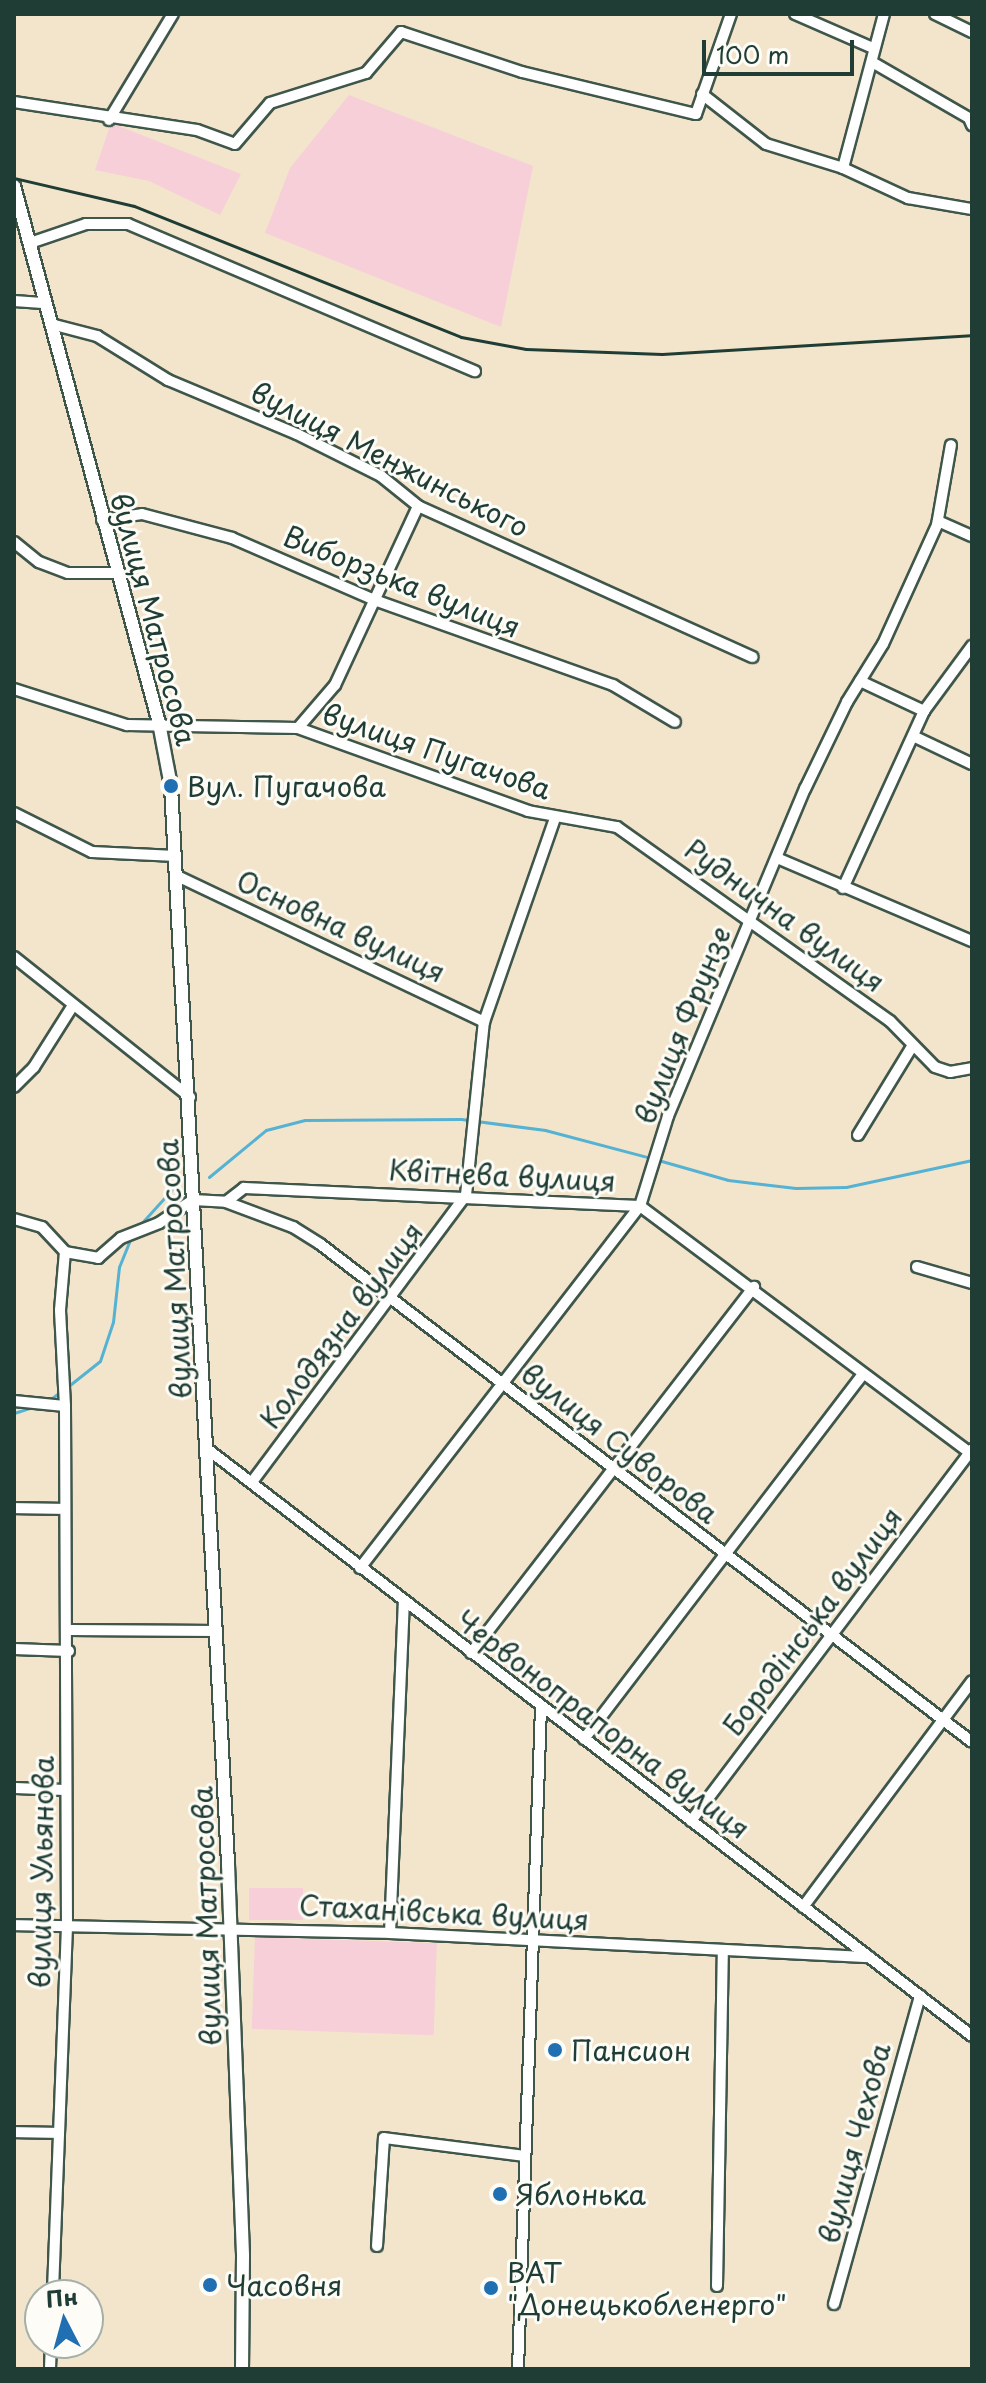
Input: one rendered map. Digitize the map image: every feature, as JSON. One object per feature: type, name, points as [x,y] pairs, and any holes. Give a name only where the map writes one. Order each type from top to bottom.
[{"type":"street","points":[[109,120],[173,14]]},
{"type":"street","points":[[14,102],[109,120],[197,130],[235,144],[270,103],[366,73],[401,32],[522,72],[696,114],[731,14]]},
{"type":"street","points":[[795,14],[873,48]]},
{"type":"street","points":[[843,168],[884,14]]},
{"type":"street","points":[[935,14],[972,32]]},
{"type":"street","points":[[872,62],[969,118],[972,125]]},
{"type":"street","points":[[702,94],[766,144],[843,168],[908,198],[972,209]]},
{"type":"street","name":"вулиця Матросова","points":[[14,186],[19,224],[30,243],[159,723],[176,856],[231,1927],[243,2256],[242,2369]]},
{"type":"street","points":[[30,243],[86,224],[128,224],[475,371]]},
{"type":"street","points":[[14,301],[46,303]]},
{"type":"street","name":"вулиця Менжинського","points":[[51,324],[97,336],[168,380],[297,434],[381,476],[418,506],[752,657]]},
{"type":"street","name":"вулиця Фрунзе","points":[[360,1568],[640,1206],[668,1116],[750,920],[860,681],[883,644],[938,521],[951,445]]},
{"type":"street","points":[[298,728],[326,701],[377,601],[418,506]]},
{"type":"street","name":"Виборзька вулиця","points":[[102,520],[142,514],[202,528],[377,601],[613,685],[675,722]]},
{"type":"street","points":[[938,521],[972,536]]},
{"type":"street","points":[[14,542],[39,562],[68,573],[117,573]]},
{"type":"street","points":[[843,888],[924,711],[972,646]]},
{"type":"street","points":[[860,681],[924,711]]},
{"type":"street","name":"вулиця Пугачова","points":[[14,689],[113,722],[298,728],[555,818],[484,1022],[466,1195]]},
{"type":"street","points":[[913,736],[972,764]]},
{"type":"street","points":[[14,813],[92,852],[176,856]]},
{"type":"street","name":"Руднична вулиця","points":[[555,818],[596,821],[637,837],[890,1021],[935,1067],[950,1072],[972,1068]]},
{"type":"street","points":[[777,858],[972,941]]},
{"type":"street","name":"Основна вулиця","points":[[177,876],[484,1022]]},
{"type":"street","points":[[14,957],[72,1007],[190,1097]]},
{"type":"street","points":[[14,1087],[34,1067],[72,1007]]},
{"type":"street","points":[[858,1135],[913,1045]]},
{"type":"street","name":"Квітнева вулиця","points":[[193,1200],[226,1202],[244,1188],[466,1195],[640,1206],[754,1287],[863,1374],[971,1452]]},
{"type":"street","name":"Колодязна вулиця","points":[[252,1482],[393,1299],[466,1195]]},
{"type":"street","points":[[14,1219],[42,1227],[65,1252],[98,1258],[121,1238],[159,1223],[193,1200]]},
{"type":"street","name":"вулиця Суворова","points":[[226,1202],[304,1233],[833,1634],[941,1722],[972,1742]]},
{"type":"street","points":[[14,1401],[65,1406],[60,1310],[65,1252]]},
{"type":"street","points":[[917,1267],[972,1283]]},
{"type":"street","points":[[471,1653],[754,1287]]},
{"type":"street","points":[[584,1739],[727,1556],[863,1374]]},
{"type":"street","name":"вулиця Ульянова","points":[[53,2279],[67,1926],[69,1630],[64,1509],[65,1406]]},
{"type":"street","name":"Червонопрапорна вулиця","points":[[206,1448],[972,2036]]},
{"type":"street","name":"Бородінська вулиця","points":[[691,1821],[971,1452]]},
{"type":"street","points":[[14,1508],[64,1509]]},
{"type":"street","points":[[390,1933],[404,1602]]},
{"type":"street","points":[[69,1630],[217,1631]]},
{"type":"street","points":[[14,1649],[69,1651]]},
{"type":"street","points":[[803,1907],[972,1681]]},
{"type":"street","points":[[518,2369],[530,1939],[541,1706]]},
{"type":"street","points":[[14,1788],[66,1790]]},
{"type":"street","name":"Стаханівська вулиця","points":[[14,1925],[231,1927],[871,1957]]},
{"type":"street","points":[[824,1955],[840,1946],[838,1933]]},
{"type":"street","points":[[717,2286],[723,1950]]},
{"type":"street","name":"вулиця Чехова","points":[[834,2304],[920,1996]]},
{"type":"street","points":[[14,2132],[57,2133]]},
{"type":"street","points":[[377,2246],[384,2138],[524,2156]]},
{"type":"shaded area","points":[[349,95],[533,166],[501,327],[265,233],[290,168]]},
{"type":"shaded area","points":[[111,123],[241,174],[220,215],[149,181],[95,170]]},
{"type":"shaded area","points":[[249,1888],[303,1888],[303,1920],[249,1920]]},
{"type":"shaded area","points":[[255,1937],[437,1943],[434,2035],[252,2029]]},
{"type":"waterway","points":[[209,1177],[266,1130],[305,1120],[461,1119],[545,1130],[651,1158]]},
{"type":"waterway","points":[[658,1160],[728,1180],[796,1188],[846,1187],[972,1160]]},
{"type":"waterway","points":[[138,1227],[175,1186]]},
{"type":"waterway","points":[[66,1388],[100,1361],[113,1322],[119,1267],[131,1237]]},
{"type":"waterway","points":[[47,1402],[60,1392]]},
{"type":"waterway","points":[[14,1413],[36,1406]]},
{"type":"railway","points":[[14,178],[134,206],[461,337],[526,349],[662,354],[972,335]]},
{"type":"place","name":"Вул. Пугачова","points":[[171,786]]},
{"type":"place","name":"Пансион","points":[[555,2050]]},
{"type":"place","name":"Яблонька","points":[[500,2194]]},
{"type":"place","name":"Часовня","points":[[210,2285]]},
{"type":"place","name":"ВАТ \"Донецькобленерго\"","points":[[491,2288]]}]
